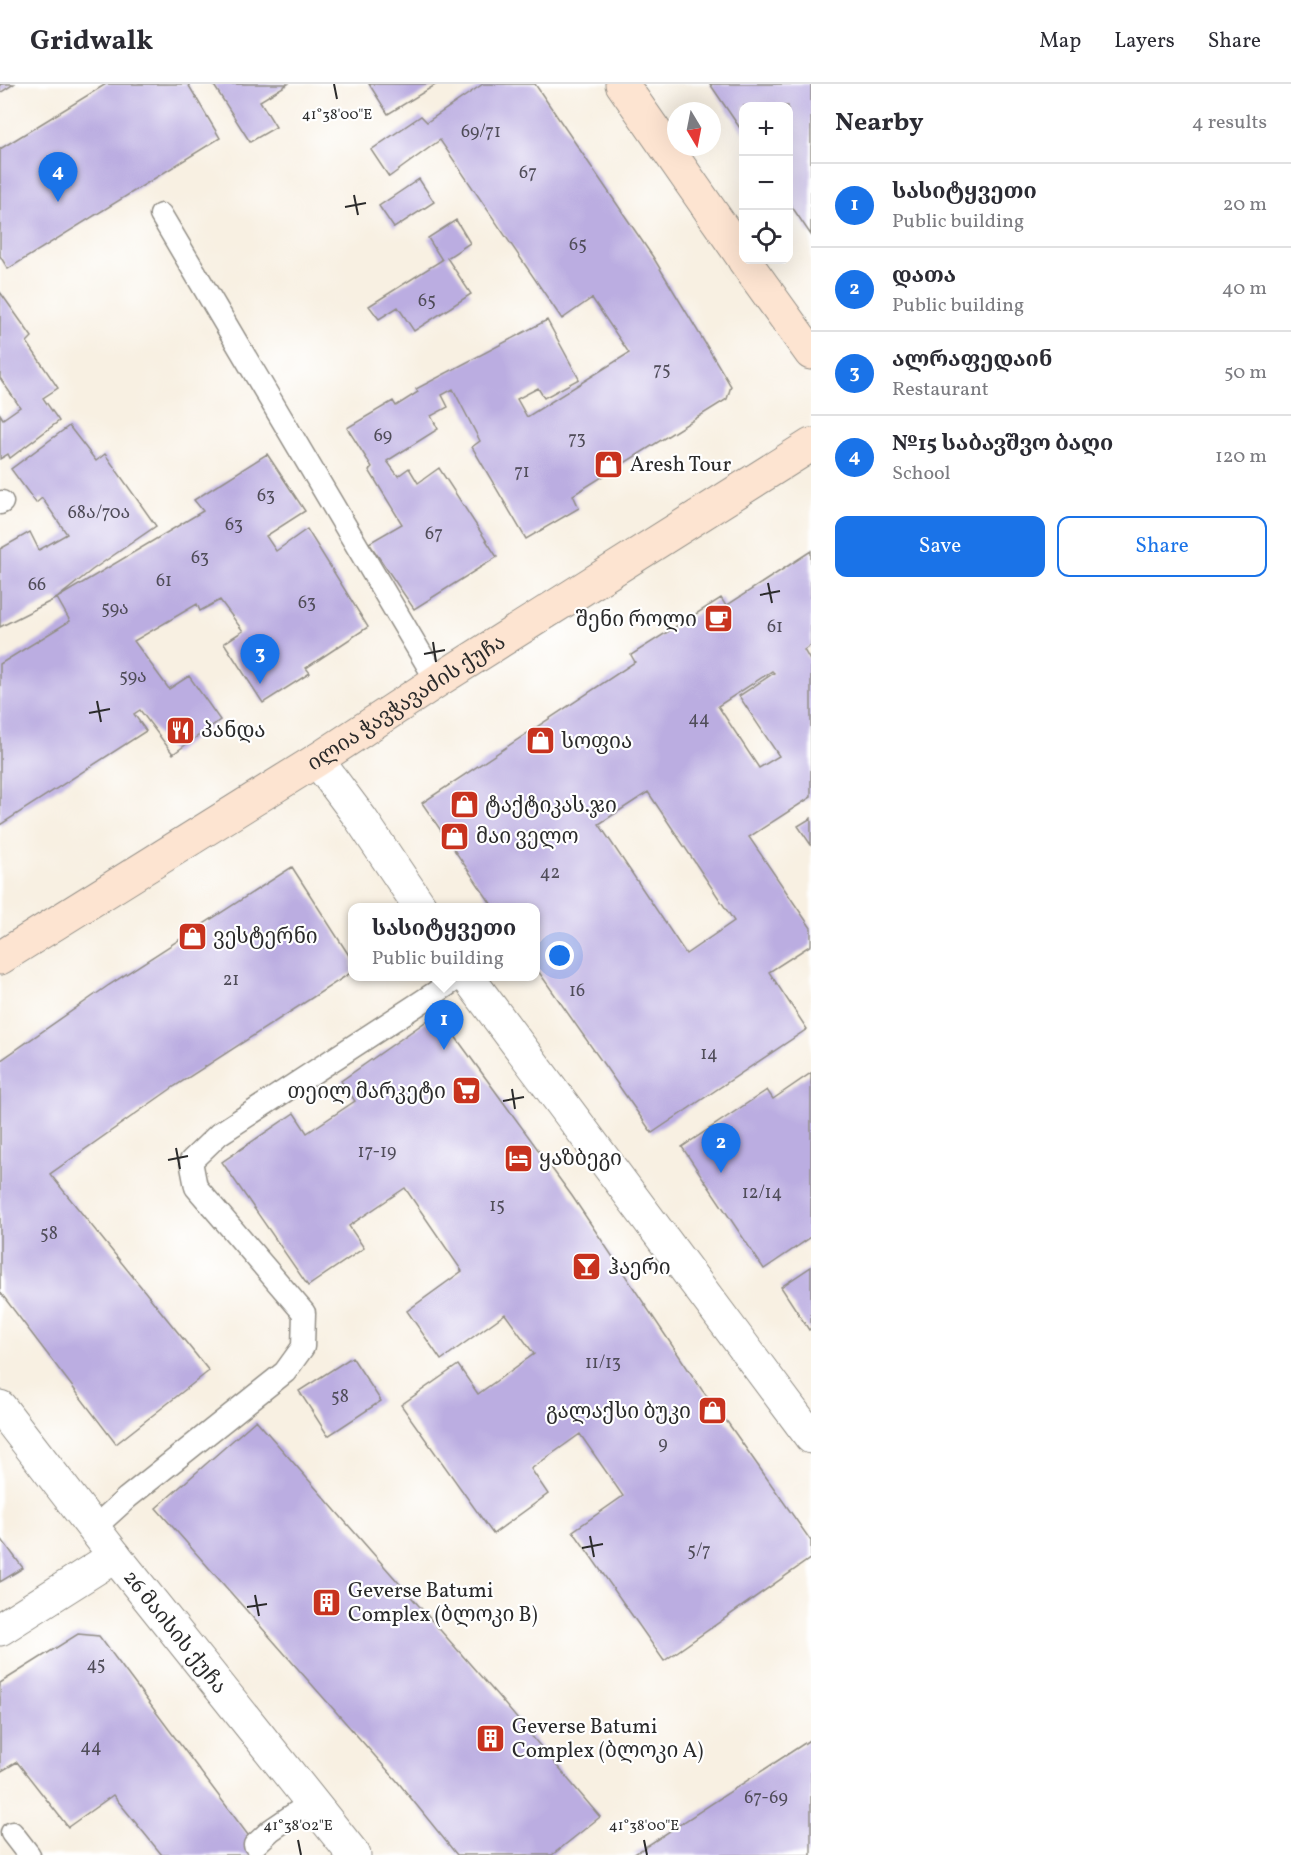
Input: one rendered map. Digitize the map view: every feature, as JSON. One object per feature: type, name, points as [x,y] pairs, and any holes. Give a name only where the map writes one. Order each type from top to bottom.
[{"type":"main road","points":[[622,84],[739,252]]},
{"type":"main road","points":[[748,264],[811,353]]},
{"type":"main road","name":"ილია ჭავჭავაძის ქუჩა","points":[[0,958],[317,760],[437,681],[811,445]]},
{"type":"street","points":[[317,760],[362,819],[418,903]]},
{"type":"street","points":[[472,981],[811,1437]]},
{"type":"street","name":"26 მაისის ქუჩა","points":[[0,1407],[115,1556],[354,1855]]},
{"type":"street","points":[[0,1629],[115,1556]]},
{"type":"lane","points":[[161,215],[437,681]]},
{"type":"lane","points":[[94,1528],[126,1498],[285,1372],[303,1347],[304,1313],[196,1187],[192,1161],[219,1134],[453,981]]},
{"type":"lane","points":[[255,1845],[271,1830],[312,1802]]},
{"type":"lane","points":[[12,1833],[28,1855]]},
{"type":"building","points":[[0,84],[14,84],[0,93]]},
{"type":"building","points":[[106,84],[188,84],[220,138],[8,269],[0,256],[0,149]]},
{"type":"building","points":[[213,84],[288,84],[260,101],[276,127],[250,142]]},
{"type":"building","points":[[369,84],[437,84],[388,114]]},
{"type":"building","points":[[483,84],[535,84],[653,257],[731,386],[727,399],[573,495],[579,508],[526,539],[472,447],[480,441],[453,389],[442,395],[448,407],[431,416],[438,429],[387,461],[398,476],[409,468],[418,483],[439,468],[497,557],[414,609],[369,543],[402,524],[369,470],[372,467],[347,428],[393,401],[396,406],[418,392],[416,389],[547,320],[579,379],[544,398],[538,388],[517,399],[527,417],[629,353],[592,298],[562,319],[440,140],[389,177],[371,150],[421,116],[427,122]]},
{"type":"building","points":[[710,84],[811,84],[811,235],[793,208],[793,102],[739,102],[739,127]]},
{"type":"building","points":[[419,179],[434,202],[394,228],[379,206]]},
{"type":"building","points":[[456,220],[470,243],[447,258],[471,294],[414,331],[398,307],[379,319],[369,306],[442,260],[428,238]]},
{"type":"building","points":[[0,292],[32,337],[27,342],[58,388],[43,398],[59,421],[10,458],[8,454],[0,459],[0,414],[3,419],[20,407],[0,378]]},
{"type":"building","points":[[69,426],[96,461],[105,454],[156,526],[92,570],[57,598],[0,627],[0,549],[30,532],[39,550],[67,534],[42,498],[36,503],[11,469]]},
{"type":"building","points":[[267,454],[305,511],[266,536],[276,551],[307,529],[368,627],[306,668],[310,673],[263,703],[224,643],[243,631],[220,600],[200,611],[197,604],[134,641],[169,689],[189,676],[220,720],[173,754],[140,710],[134,714],[146,731],[0,825],[0,664],[70,621],[57,598],[203,511],[194,500]]},
{"type":"building","points":[[811,551],[811,645],[804,650],[811,662],[811,797],[749,837],[811,928],[811,945],[769,972],[807,1029],[652,1133],[540,974],[540,903],[491,903],[422,803],[635,662],[631,655],[721,598],[726,606]],"holes":[[[772,671],[774,673],[739,696],[779,756],[759,768],[718,706]],[[648,792],[734,921],[686,954],[599,824]]]},
{"type":"building","points":[[811,818],[811,845],[798,826]]},
{"type":"building","points":[[292,867],[348,954],[348,975],[175,1086],[50,1174],[209,1371],[116,1444],[0,1292],[0,1061],[109,985]]},
{"type":"building","points":[[438,1013],[572,1196],[702,1390],[811,1541],[811,1558],[664,1661],[573,1531],[623,1496],[580,1434],[531,1469],[548,1494],[493,1534],[401,1405],[458,1365],[478,1394],[534,1354],[505,1314],[441,1360],[407,1311],[462,1271],[405,1188],[349,1226],[364,1248],[308,1286],[222,1162],[294,1113],[307,1133],[355,1101],[341,1081]]},
{"type":"building","points":[[811,1073],[811,1237],[764,1269],[682,1147],[767,1090],[773,1099]]},
{"type":"building","points":[[811,1267],[811,1328],[809,1330],[781,1287]]},
{"type":"building","points":[[352,1357],[381,1401],[328,1436],[299,1391]]},
{"type":"building","name":"Geverse Batumi Complex (ბლოკი B)","points":[[256,1420],[498,1696],[600,1817],[552,1855],[457,1855],[397,1781],[156,1508]]},
{"type":"building","points":[[0,1537],[23,1568],[0,1582]]},
{"type":"building","points":[[78,1634],[99,1636],[263,1855],[162,1855],[113,1795],[68,1827],[17,1762],[0,1772],[0,1683]]},
{"type":"building","points":[[811,1739],[811,1855],[633,1855]]},
{"type":"place","name":"№15 საბავშვო ბაღი","points":[[58,202]]},
{"type":"place","name":"Aresh Tour","points":[[609,464]]},
{"type":"place","name":"შენი როლი","points":[[718,619]]},
{"type":"place","name":"ალრაფედაინ","points":[[260,684]]},
{"type":"place","name":"პანდა","points":[[180,730]]},
{"type":"place","name":"სოფია","points":[[540,741]]},
{"type":"place","name":"ტაქტიკას.ჯი","points":[[464,805]]},
{"type":"place","name":"მაი ველო","points":[[455,836]]},
{"type":"place","name":"ვესტერნი","points":[[192,936]]},
{"type":"place","name":"სასიტყვეთი","points":[[444,1050]]},
{"type":"place","name":"თეილ მარკეტი","points":[[467,1091]]},
{"type":"place","name":"ყაზბეგი","points":[[518,1158]]},
{"type":"place","name":"დათა","points":[[721,1173]]},
{"type":"place","name":"ჰაერი","points":[[587,1267]]},
{"type":"place","name":"გალაქსი ბუკი","points":[[712,1411]]},
{"type":"place","name":"Geverse Batumi Complex (ბლოკი B)","points":[[327,1602]]},
{"type":"place","name":"Geverse Batumi Complex (ბლოკი A)","points":[[491,1738]]}]
